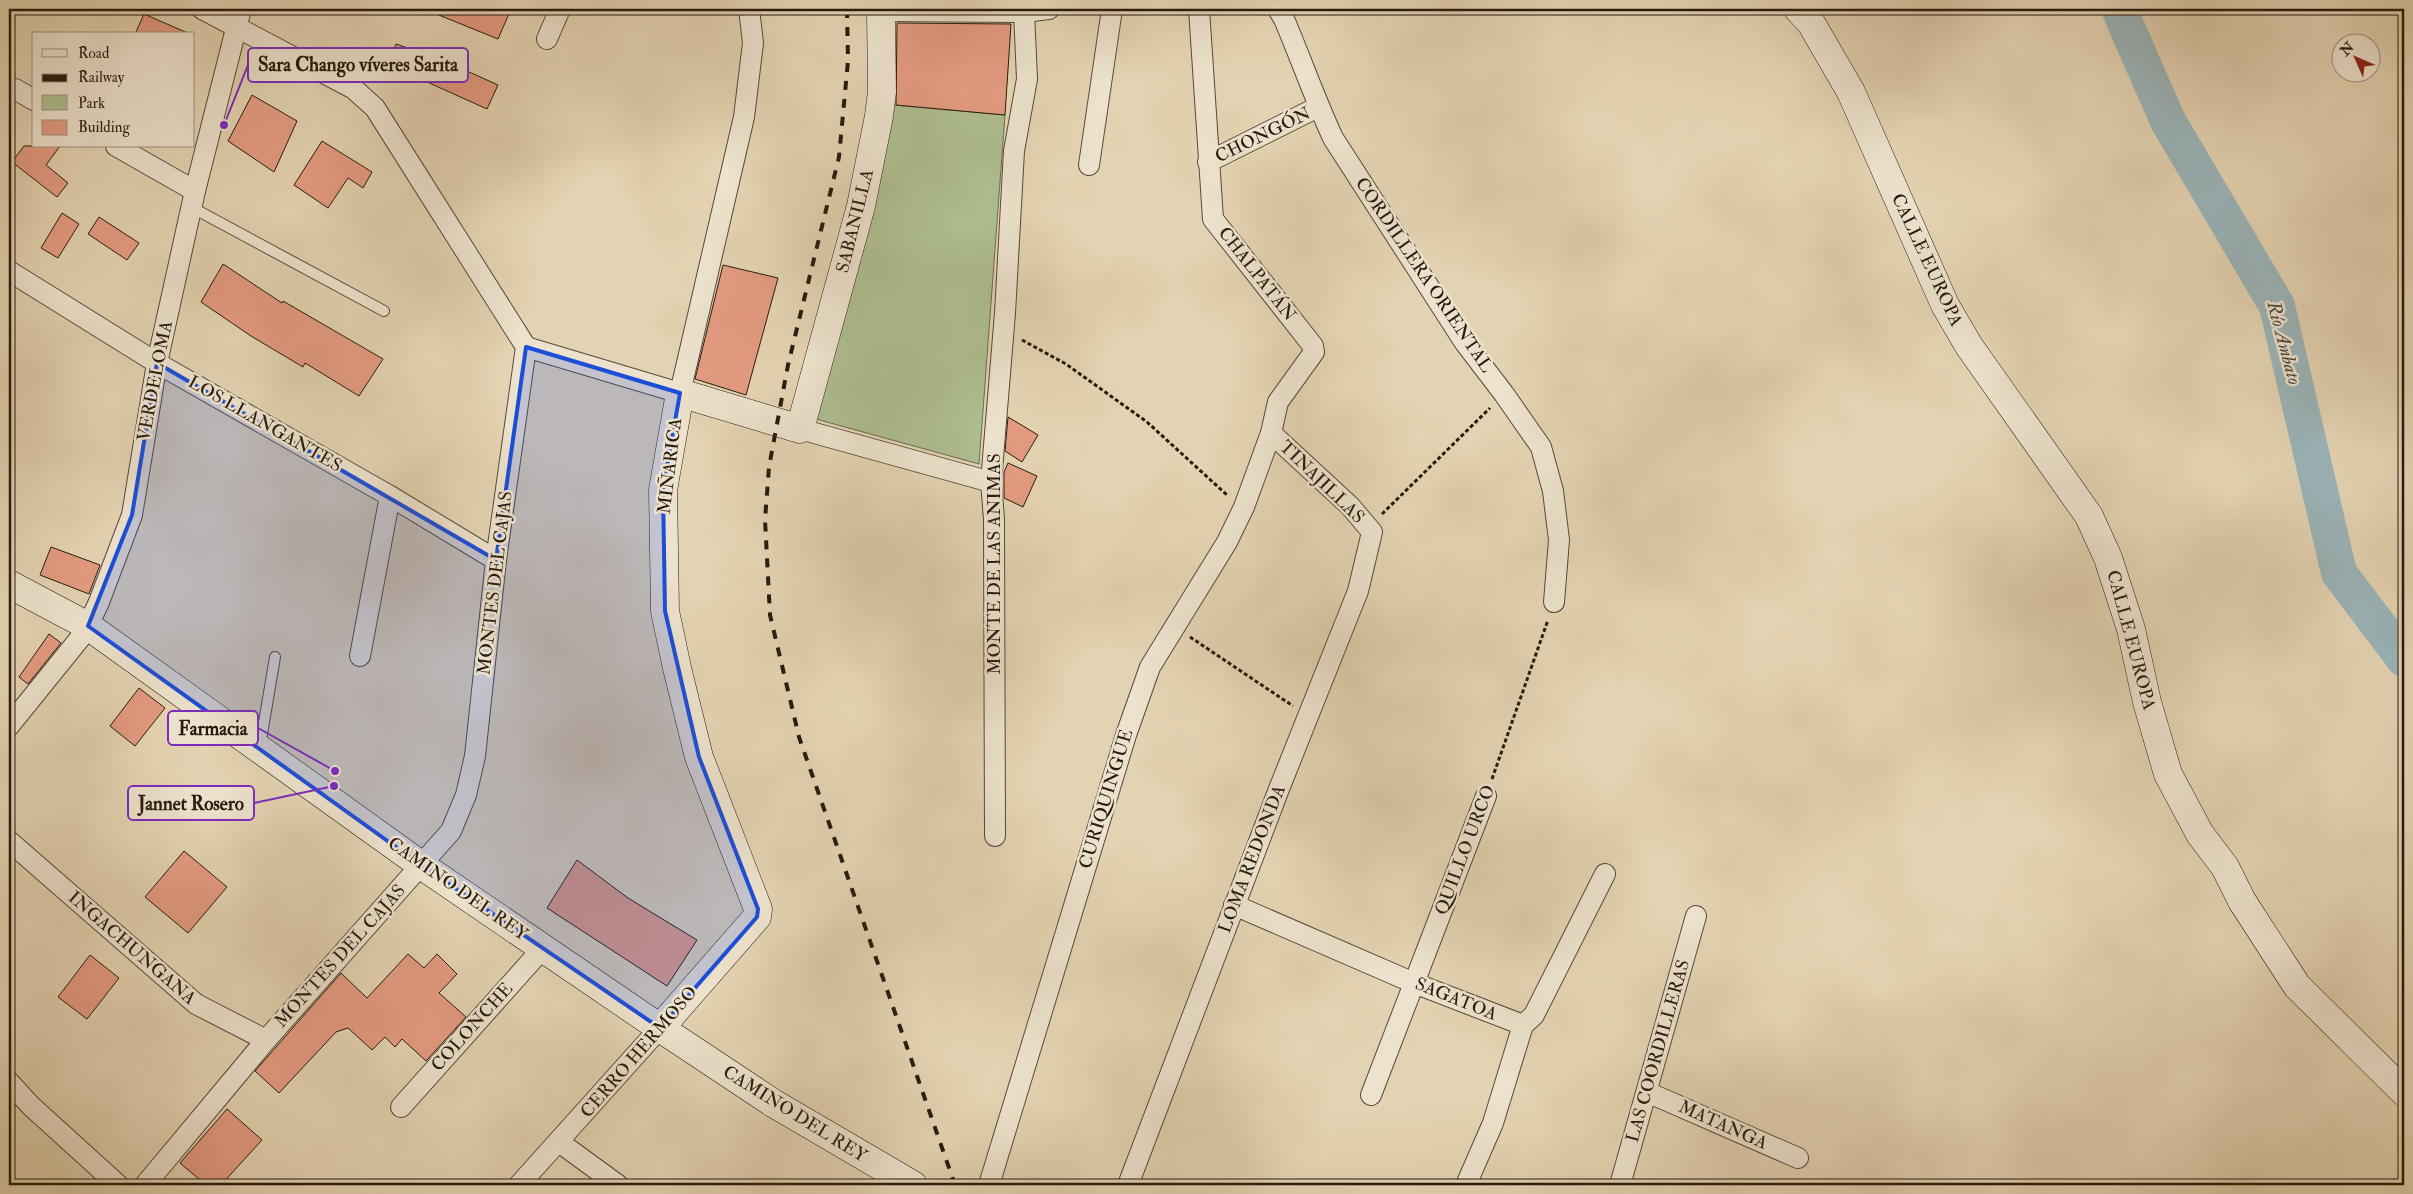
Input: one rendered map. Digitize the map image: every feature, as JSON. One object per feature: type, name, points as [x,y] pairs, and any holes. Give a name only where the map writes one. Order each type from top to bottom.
[{"type":"street","points":[[202,9],[239,18],[354,89],[375,108],[526,347],[800,429],[991,482]]},
{"type":"street","points":[[548,39],[560,9]]},
{"type":"street","name":"MIÑARICA","points":[[749,9],[753,43],[744,117],[680,393],[663,490],[665,611],[677,668],[699,757],[758,909],[757,917]]},
{"type":"street","points":[[881,10],[1024,12],[1049,9]]},
{"type":"street","points":[[1089,165],[1112,9]]},
{"type":"street","name":"CHALPATÁN","points":[[1199,9],[1213,219],[1313,346],[1312,356],[1278,402],[1271,433]]},
{"type":"street","name":"CORDILLERA ORIENTAL","points":[[1278,9],[1313,87],[1318,107],[1333,138],[1460,335],[1541,447],[1552,491],[1559,540],[1554,602]]},
{"type":"street","name":"CALLE EUROPA","points":[[1798,9],[1811,23],[1851,92],[1945,305],[1969,346],[2089,516],[2108,558],[2131,629],[2147,702],[2168,774],[2200,834],[2225,867],[2242,901],[2297,986],[2404,1092]]},
{"type":"street","name":"SABANILLA","points":[[800,429],[861,206],[879,116],[882,92],[881,10]]},
{"type":"street","name":"MONTE DE LAS ANIMAS","points":[[995,836],[994,520],[991,482],[1004,330],[1014,151],[1027,79],[1024,12]]},
{"type":"street","name":"VERDELOMA","points":[[9,726],[50,678],[88,626],[132,515],[157,363],[193,199],[239,18]]},
{"type":"street","points":[[15,89],[32,99]]},
{"type":"street","name":"CHONGÓN","points":[[1208,162],[1318,107]]},
{"type":"street","points":[[119,148],[193,199]]},
{"type":"street","name":"LOS LLANGANTES","points":[[9,272],[157,363],[390,496],[496,560]]},
{"type":"street","name":"MONTES DEL CAJAS","points":[[145,1185],[266,1040],[451,831],[466,795],[476,756],[496,560],[526,347]]},
{"type":"street","name":"CURIQUINGUE","points":[[989,1185],[1126,735],[1150,667],[1227,542],[1244,507],[1271,433]]},
{"type":"street","name":"TINAJILLAS","points":[[1271,433],[1350,506],[1372,532]]},
{"type":"street","points":[[360,656],[390,496]]},
{"type":"street","name":"LOMA REDONDA","points":[[1128,1185],[1234,905],[1358,591],[1372,532]]},
{"type":"street","name":"CAMINO DEL REY","points":[[9,584],[88,626],[420,865],[660,1028],[773,1102],[905,1183]]},
{"type":"street","name":"QUILLO URCO","points":[[1371,1095],[1486,796]]},
{"type":"street","name":"INGACHUNGANA","points":[[9,841],[196,1004],[266,1040]]},
{"type":"street","points":[[1466,1185],[1493,1122],[1523,1026],[1534,1016],[1605,874]]},
{"type":"street","name":"SAGATOA","points":[[1234,905],[1414,983],[1523,1026]]},
{"type":"street","name":"LAS COORDILLERAS","points":[[1620,1185],[1696,916]]},
{"type":"street","name":"CERRO HERMOSO","points":[[519,1185],[757,917]]},
{"type":"street","name":"COLONCHE","points":[[401,1107],[543,948]]},
{"type":"street","points":[[9,1082],[31,1106],[118,1185]]},
{"type":"street","name":"MATANGA","points":[[1647,1092],[1798,1158]]},
{"type":"street","points":[[559,1142],[618,1185]]},
{"type":"lane","points":[[193,199],[384,311]]},
{"type":"lane","points":[[260,749],[275,658]]},
{"type":"path","points":[[1004,330],[1066,364],[1116,398],[1184,454],[1219,489],[1244,507]]},
{"type":"path","points":[[1372,532],[1379,517],[1504,394]]},
{"type":"path","name":"QUILLO URCO","points":[[1486,796],[1554,602]]},
{"type":"path","points":[[1203,646],[1308,716]]},
{"type":"highlighted area","points":[[526,347],[680,393],[663,490],[665,611],[699,757],[758,909],[757,917],[660,1028],[421,865],[88,626],[132,515],[157,363],[496,560]]},
{"type":"green space","points":[[893,105],[1005,115],[979,464],[816,419]]},
{"type":"building","points":[[424,9],[511,9],[498,39]]},
{"type":"building","points":[[144,14],[185,32],[136,32]]},
{"type":"building","points":[[897,23],[1011,24],[1005,115],[896,105]]},
{"type":"building","points":[[396,44],[447,62],[498,85],[487,109],[416,77],[415,81],[386,70]]},
{"type":"building","points":[[252,95],[297,121],[274,172],[228,141]]},
{"type":"building","points":[[322,141],[372,172],[363,188],[348,178],[328,208],[294,185]]},
{"type":"building","points":[[24,146],[32,146],[32,148],[59,148],[46,165],[68,183],[57,197],[12,162]]},
{"type":"building","points":[[62,213],[79,224],[58,258],[41,248]]},
{"type":"building","points":[[99,217],[139,243],[127,260],[88,234]]},
{"type":"building","points":[[223,264],[282,303],[283,301],[383,359],[359,396],[305,363],[303,367],[251,336],[201,302]]},
{"type":"building","points":[[723,265],[778,278],[746,395],[695,379]]},
{"type":"building","points":[[1008,417],[1038,435],[1022,462],[1005,451]]},
{"type":"building","points":[[1008,463],[1037,476],[1023,507],[1004,498],[1004,472]]},
{"type":"building","points":[[51,547],[100,565],[89,594],[40,575]]},
{"type":"building","points":[[49,634],[61,643],[28,684],[19,677]]},
{"type":"building","points":[[139,688],[165,708],[135,746],[110,726]]},
{"type":"building","points":[[184,851],[227,887],[188,933],[145,897]]},
{"type":"building","points":[[577,860],[628,898],[697,940],[667,986],[547,908]]},
{"type":"building","points":[[408,954],[424,968],[437,954],[457,974],[439,993],[466,1017],[426,1061],[402,1039],[395,1047],[385,1037],[372,1050],[348,1028],[336,1032],[279,1093],[255,1071],[341,973],[367,998]]},
{"type":"building","points":[[90,955],[119,978],[87,1019],[58,997]]},
{"type":"building","points":[[227,1109],[262,1140],[221,1185],[206,1185],[180,1163]]},
{"type":"waterway","name":"Río Ambato","points":[[2119,9],[2168,121],[2277,306],[2339,573],[2404,659]]},
{"type":"railway","points":[[847,9],[848,61],[839,157],[788,365],[769,467],[765,520],[770,615],[799,737],[955,1185]]},
{"type":"place","name":"Sara Chango víveres Sarita","points":[[224,125]]},
{"type":"place","name":"Farmacia","points":[[335,771]]},
{"type":"place","name":"Jannet Rosero","points":[[334,786]]}]
